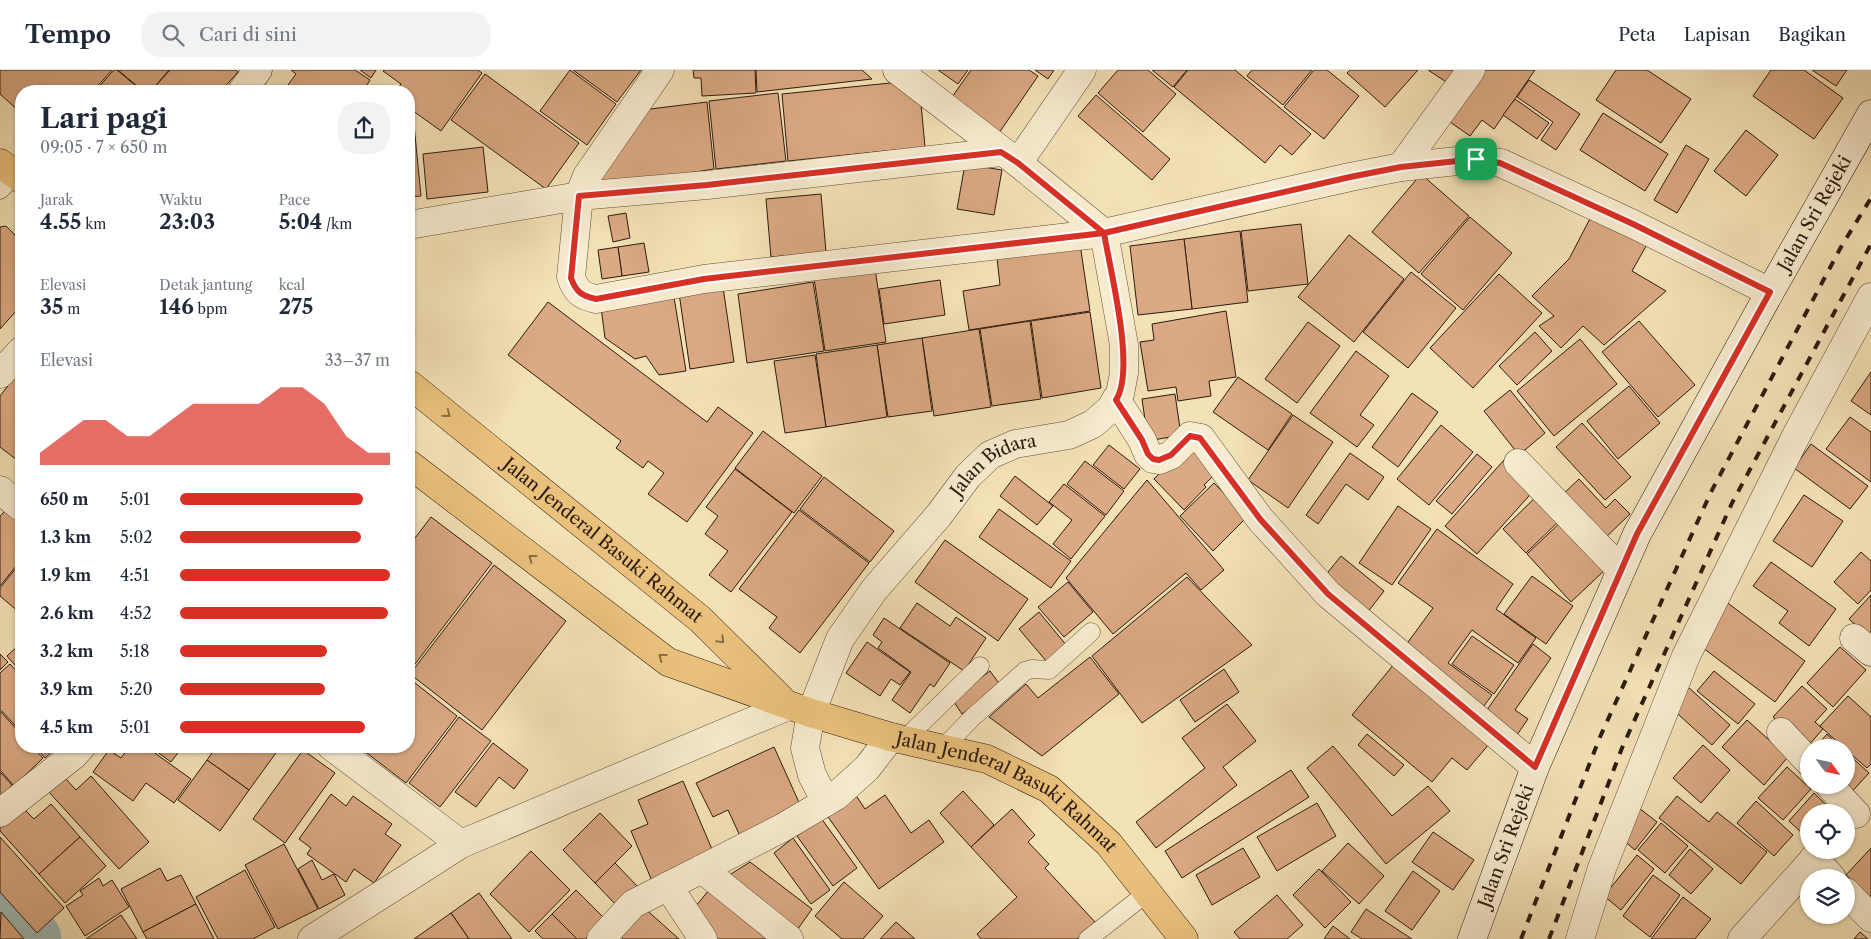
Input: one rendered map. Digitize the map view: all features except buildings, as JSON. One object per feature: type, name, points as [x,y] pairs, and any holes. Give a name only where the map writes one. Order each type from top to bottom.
[{"type":"highway","name":"Jalan Jenderal Basuki Rahmat","points":[[415,389],[700,619],[800,710]]},
{"type":"highway","name":"Jalan Jenderal Basuki Rahmat","points":[[415,469],[668,662],[800,710],[897,739],[987,759],[1050,789],[1109,844],[1184,939]]},
{"type":"street","points":[[247,85],[258,70]]},
{"type":"street","points":[[660,70],[587,176],[579,196],[571,278],[575,289],[584,297],[596,299],[704,279],[1104,233],[1350,177],[1401,167],[1476,159],[1500,163],[1633,224],[1770,292]]},
{"type":"street","points":[[897,70],[1104,233]]},
{"type":"street","points":[[415,224],[579,196],[1009,157],[1082,70]]},
{"type":"street","points":[[1401,167],[1471,70]]},
{"type":"street","name":"Jalan Sri Rejeki","points":[[1472,939],[1535,767],[1637,534],[1770,292],[1871,114]]},
{"type":"street","name":"Jalan Bidara","points":[[826,802],[812,775],[805,748],[800,710],[840,640],[874,590],[939,515],[968,476],[990,455],[1015,444],[1070,435],[1092,424],[1110,409],[1120,394],[1124,373],[1124,345],[1104,233]]},
{"type":"street","points":[[1580,939],[1602,868],[1686,656],[1796,436],[1870,302]]},
{"type":"street","points":[[0,374],[15,358]]},
{"type":"street","points":[[1116,400],[1142,440],[1148,454],[1153,459],[1159,460],[1171,455],[1190,436],[1200,438],[1260,519],[1328,594],[1535,767]]},
{"type":"street","points":[[1518,463],[1621,570]]},
{"type":"street","points":[[0,490],[15,502]]},
{"type":"street","points":[[312,939],[461,844],[800,710]]},
{"type":"street","points":[[1781,732],[1800,752]]},
{"type":"street","points":[[601,939],[633,904],[782,828],[836,796],[897,739]]},
{"type":"street","points":[[0,813],[76,753]]},
{"type":"street","points":[[340,753],[461,844]]},
{"type":"street","points":[[1839,794],[1858,812]]},
{"type":"street","points":[[1742,939],[1823,862]]},
{"type":"street","points":[[702,869],[789,939]]},
{"type":"street","points":[[668,886],[703,939]]},
{"type":"street","points":[[1855,901],[1871,918]]},
{"type":"lane","points":[[942,749],[972,717],[1025,671],[1049,670],[1091,632]]},
{"type":"lane","points":[[897,739],[980,666]]},
{"type":"lane","points":[[1088,939],[1148,893]]},
{"type":"waterway","points":[[0,902],[32,939]]},
{"type":"railway","points":[[1521,939],[1600,737],[1711,492],[1841,247],[1871,198]]},
{"type":"railway","points":[[1549,939],[1622,748],[1732,503],[1871,244]]},
{"type":"route","points":[[1476,159],[1401,167],[1350,177],[1104,233],[704,279],[596,299],[584,297],[575,289],[571,278],[579,196],[707,185],[1001,152],[1018,163],[1104,233],[1124,345],[1124,373],[1120,394],[1116,400],[1142,440],[1148,454],[1153,459],[1159,460],[1171,455],[1190,436],[1200,438],[1260,519],[1328,594],[1535,767],[1637,534],[1770,292],[1672,242],[1500,163],[1476,159]]}]
